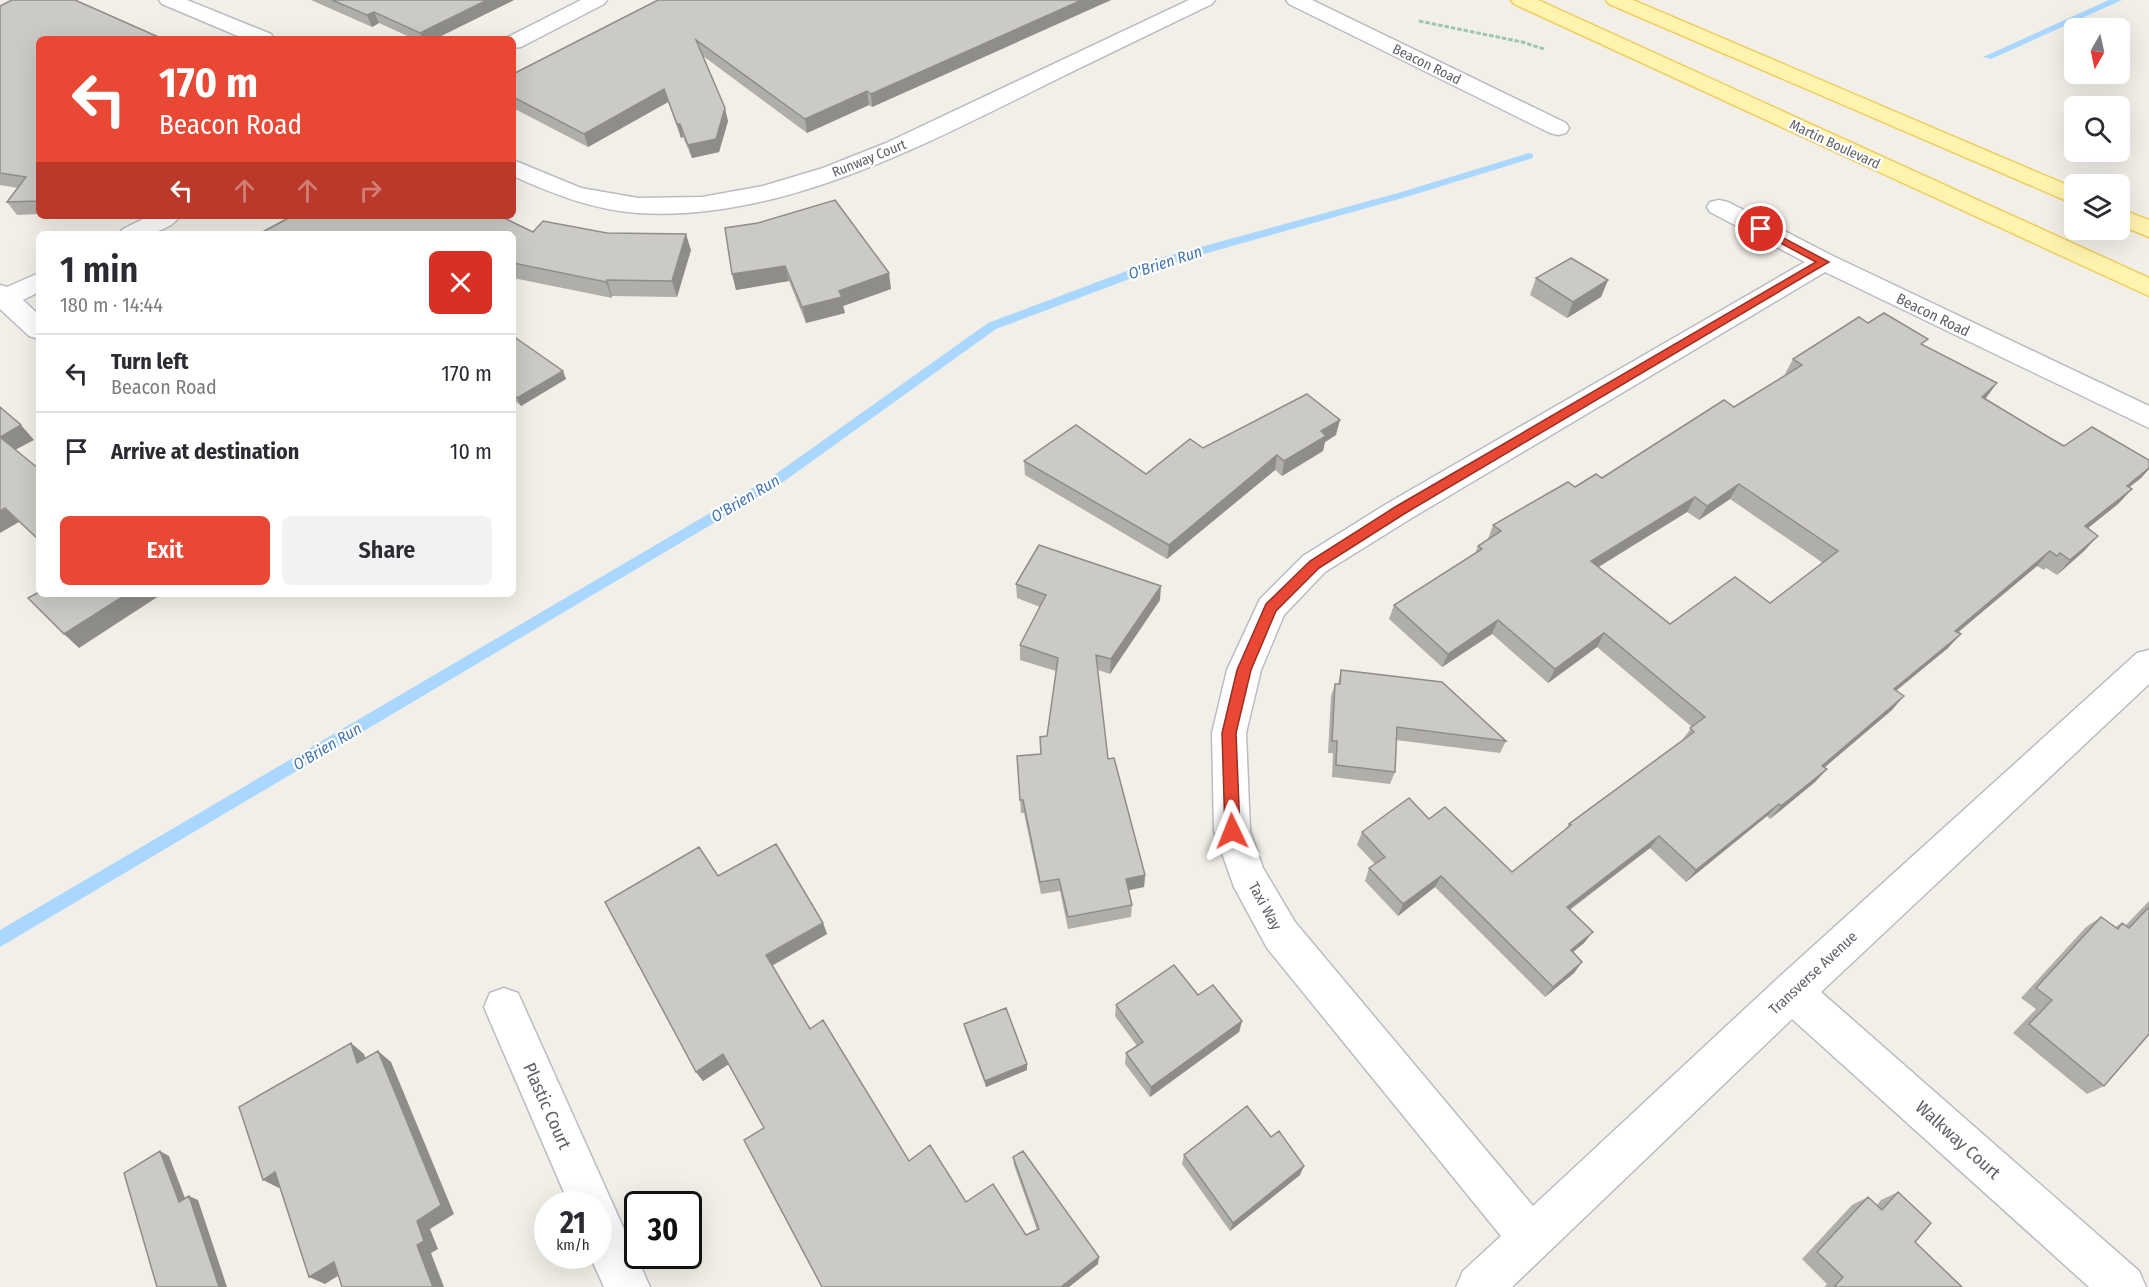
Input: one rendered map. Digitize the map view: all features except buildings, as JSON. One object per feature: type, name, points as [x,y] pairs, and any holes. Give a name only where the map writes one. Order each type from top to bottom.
[{"type":"main road","name":"Martin Boulevard","points":[[1521,0],[2149,288]]},
{"type":"main road","points":[[1616,0],[2064,193]]},
{"type":"main road","points":[[2130,220],[2149,229]]},
{"type":"street","points":[[169,0],[256,36]]},
{"type":"street","points":[[516,40],[597,0]]},
{"type":"street","name":"Runway Court","points":[[516,169],[537,181],[578,196],[609,203],[650,206],[693,205],[755,197],[836,172],[943,127],[1205,0]]},
{"type":"street","name":"Beacon Road","points":[[1296,0],[1558,128]]},
{"type":"street","name":"Beacon Road","points":[[1719,207],[1824,262],[2149,418]]},
{"type":"street","points":[[138,231],[162,219]]},
{"type":"street","name":"Taxi Way","points":[[1532,1239],[1281,935],[1247,875],[1232,831],[1229,733],[1244,670],[1271,608],[1314,564],[1399,511],[1824,262]]},
{"type":"street","points":[[36,282],[2,297],[36,327]]},
{"type":"street","name":"Transverse Avenue","points":[[1479,1287],[1792,992],[2149,663]]},
{"type":"street","name":"Walkway Court","points":[[1792,992],[2123,1287]]},
{"type":"street","name":"Plastic Court","points":[[504,1007],[585,1191]]},
{"type":"street","points":[[612,1253],[627,1287]]},
{"type":"path","points":[[1410,20],[1522,42],[1553,52]]},
{"type":"waterway","name":"O'Brien Run","points":[[1988,57],[2117,0]]},
{"type":"waterway","name":"O'Brien Run","points":[[0,939],[778,479],[992,326],[1168,260],[1402,195],[1529,156]]},
{"type":"route","points":[[1232,831],[1229,733],[1244,670],[1271,608],[1314,564],[1399,511],[1824,262],[1761,229]]}]
